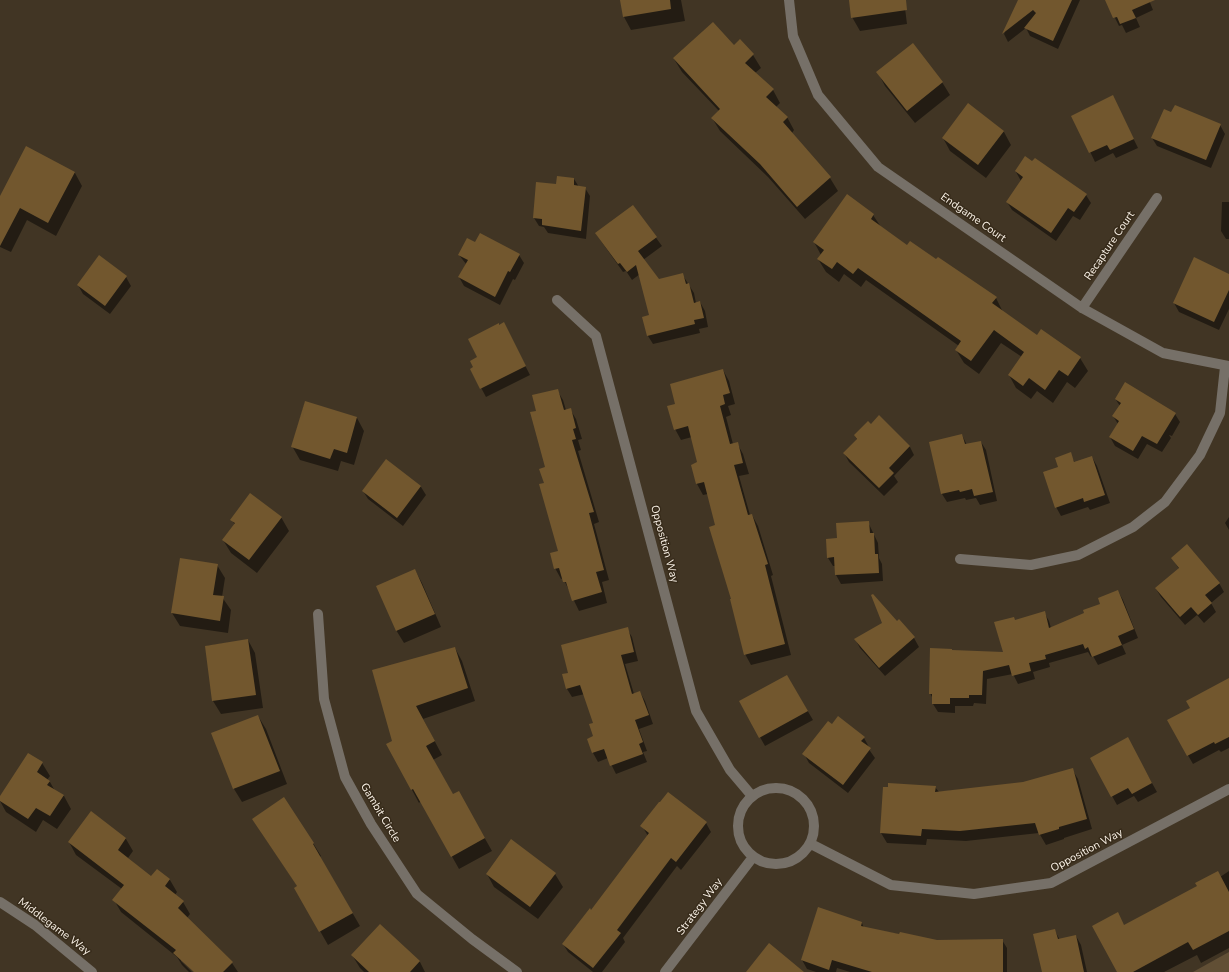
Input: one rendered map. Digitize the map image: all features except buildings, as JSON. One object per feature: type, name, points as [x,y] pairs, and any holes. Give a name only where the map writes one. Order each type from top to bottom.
[{"type":"street","name":"Endgame Court","points":[[789,0],[793,36],[818,95],[878,167],[1082,308],[1163,353],[1227,366]]},
{"type":"street","name":"Recapture Court","points":[[1082,308],[1157,198]]},
{"type":"street","name":"Opposition Way","points":[[557,300],[596,336],[696,710],[730,770],[752,796]]},
{"type":"street","points":[[960,559],[1031,565],[1078,555],[1133,527],[1165,502],[1200,455],[1220,414],[1227,366]]},
{"type":"street","name":"Gambit Circle","points":[[318,614],[324,699],[345,777],[371,824],[417,894],[472,939],[517,972]]},
{"type":"street","points":[[780,788],[792,791],[802,798],[810,807],[814,819],[815,832],[811,844],[805,853],[796,860],[785,864],[774,865],[763,863],[753,857],[745,848],[739,837],[738,825],[740,813],[752,796],[767,789],[780,788]]},
{"type":"street","name":"Opposition Way","points":[[811,844],[891,885],[974,894],[1051,883],[1229,789]]},
{"type":"street","name":"Strategy Way","points":[[665,972],[753,857]]},
{"type":"street","name":"Middlegame Way","points":[[0,902],[35,925],[92,972]]},
{"type":"street","points":[[76,972],[84,964]]},
{"type":"shaded area","points":[[1229,952],[1229,972],[1193,972]]}]
